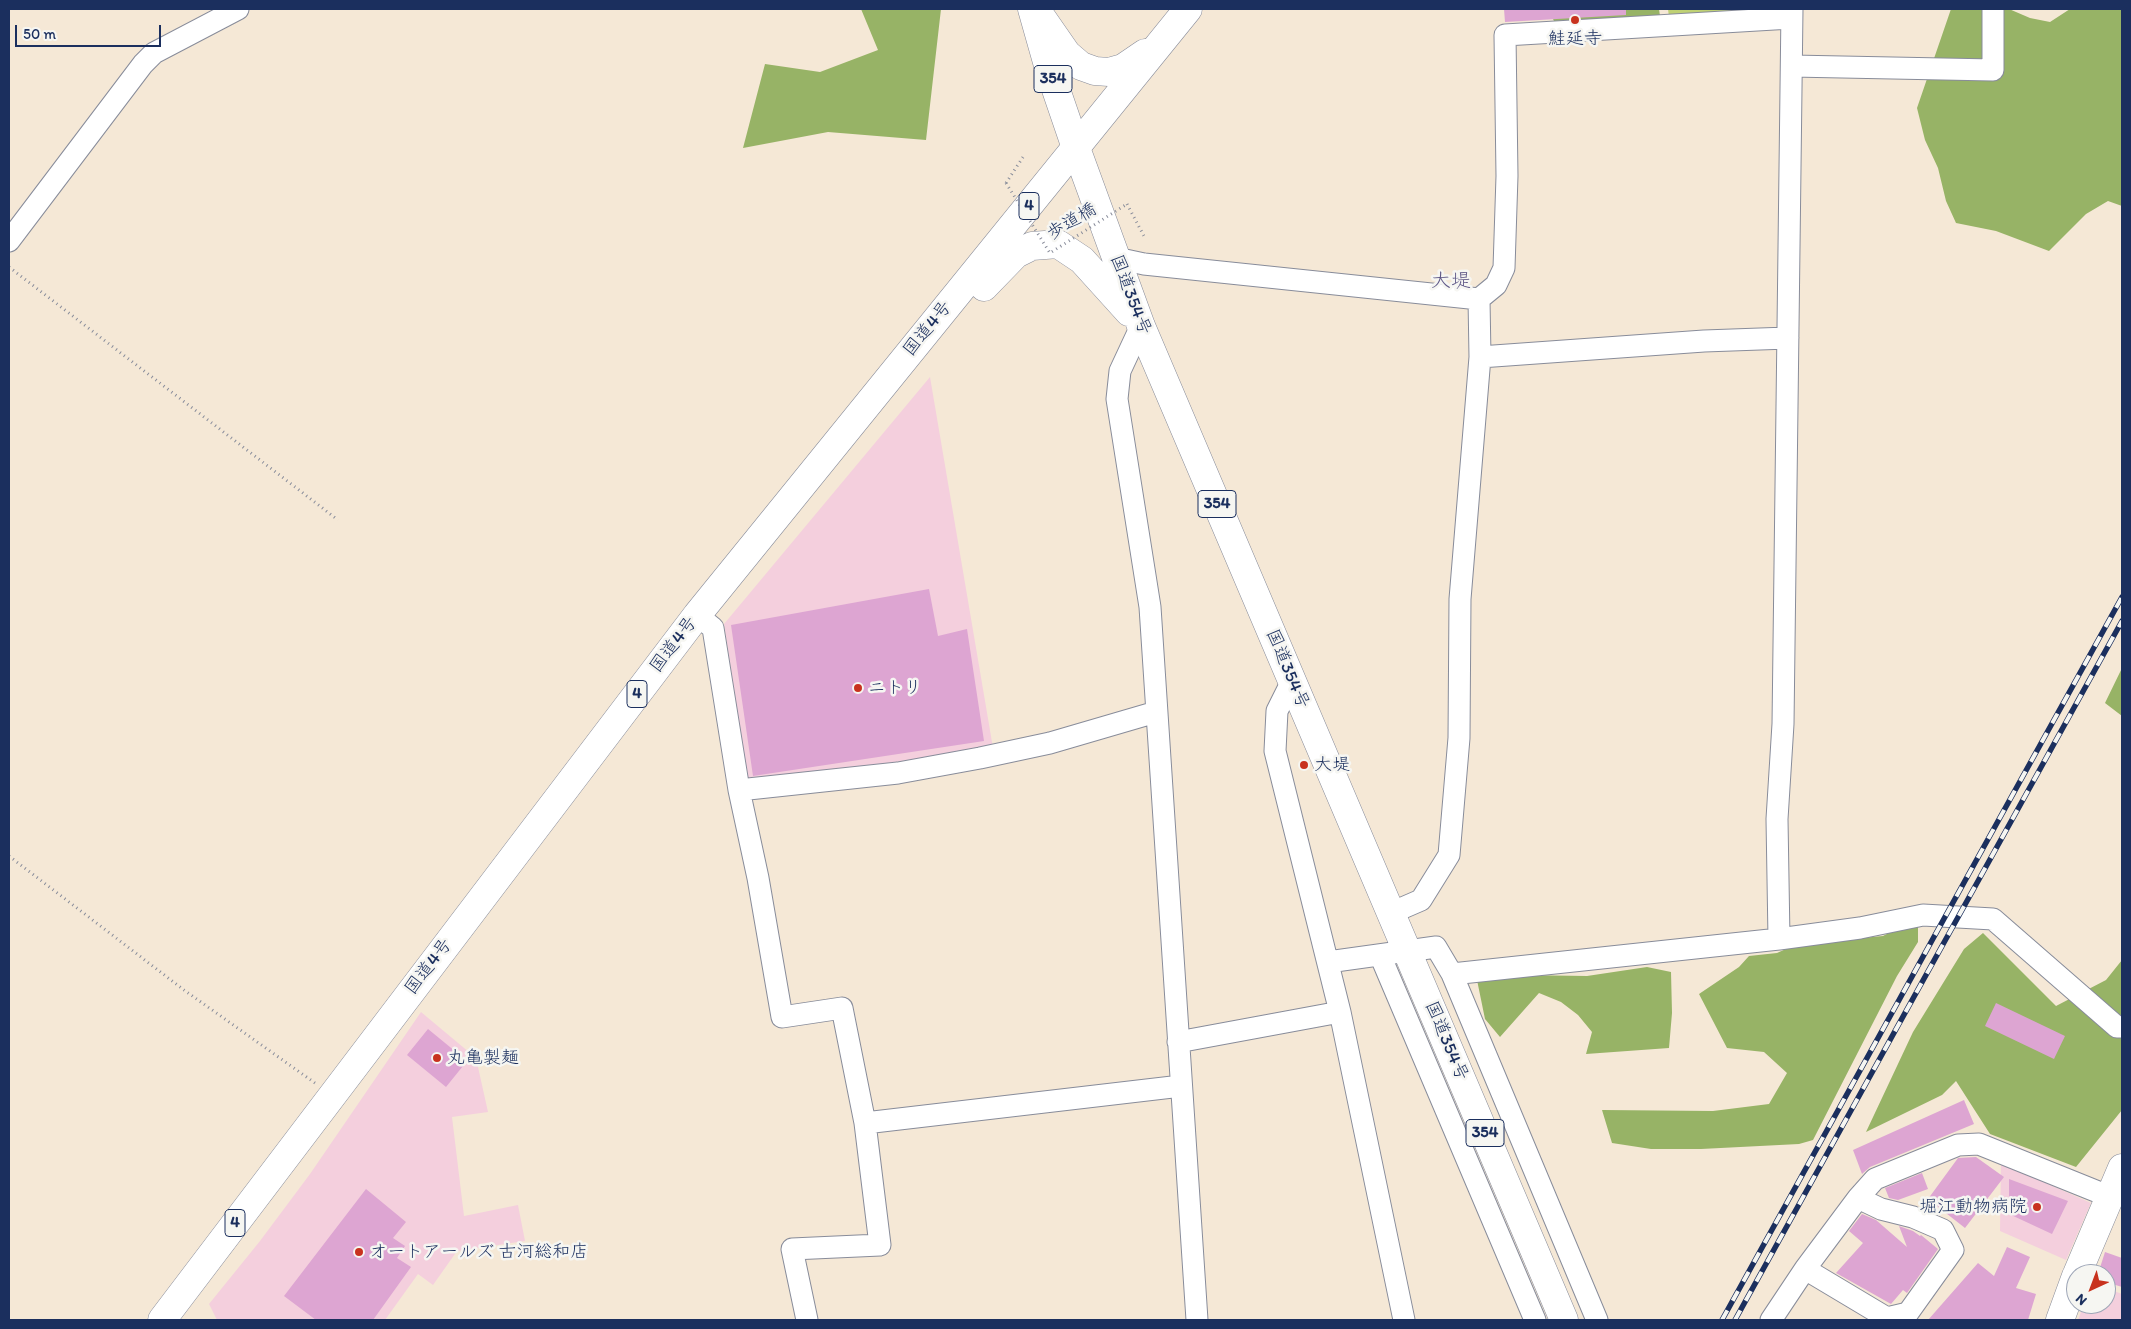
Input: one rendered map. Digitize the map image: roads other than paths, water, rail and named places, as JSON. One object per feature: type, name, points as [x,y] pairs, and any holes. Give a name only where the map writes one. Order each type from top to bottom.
[{"type":"main road","name":"国道354号","points":[[1032,9],[1049,69],[1076,148],[1141,326],[1563,1318]]},
{"type":"main road","points":[[1036,9],[1067,54],[1081,66],[1095,71],[1109,72],[1123,68],[1140,58],[1167,35]]},
{"type":"main road","name":"国道4号","points":[[162,1320],[697,615],[1188,9]]},
{"type":"main road","points":[[922,337],[960,316],[995,273],[1016,254],[1032,246],[1044,243],[1058,244],[1082,260],[1141,326]]},
{"type":"main road","points":[[2080,1264],[2108,1196],[2122,1168]]},
{"type":"main road","points":[[2060,1320],[2066,1303]]},
{"type":"street","points":[[9,241],[143,64],[154,53],[238,9]]},
{"type":"street","points":[[1792,66],[1993,70],[1993,9]]},
{"type":"street","points":[[1116,258],[1144,264],[1479,299],[1496,286],[1504,268],[1507,176],[1505,35],[1791,13],[1792,66],[1784,714],[1777,819],[1779,939]]},
{"type":"street","points":[[1391,913],[1422,900],[1449,855],[1459,738],[1460,599],[1480,357],[1479,299]]},
{"type":"street","points":[[1141,326],[1120,371],[1117,399],[1150,607],[1181,1086],[1196,1278],[1197,1320]]},
{"type":"street","points":[[1480,357],[1704,341],[1788,338]]},
{"type":"street","points":[[697,615],[713,628],[739,790],[758,878],[782,1017],[842,1008],[865,1123],[880,1245],[792,1249],[807,1320]]},
{"type":"street","points":[[1292,682],[1277,711],[1275,750],[1340,1012],[1404,1320]]},
{"type":"street","points":[[739,790],[898,773],[971,760],[1050,743],[1156,712]]},
{"type":"street","points":[[1452,974],[1779,939],[1860,928],[1923,915],[1993,919],[2117,1027],[2122,1026]]},
{"type":"street","points":[[1328,962],[1436,947],[1452,974],[1597,1320]]},
{"type":"street","points":[[1380,955],[1535,1320]]},
{"type":"street","points":[[1178,1042],[1340,1012]]},
{"type":"street","points":[[865,1123],[1181,1086]]},
{"type":"street","points":[[1771,1320],[1858,1198],[1875,1179],[1958,1145],[1979,1144],[2108,1196]]},
{"type":"street","points":[[1805,1270],[1887,1318],[1908,1313],[1953,1250],[1943,1230],[1913,1217],[1881,1209],[1858,1198]]},
{"type":"railway","points":[[1722,1320],[2122,597]]},
{"type":"railway","points":[[1735,1320],[2122,621]]},
{"type":"place","name":"鮭延寺","points":[[1575,20]]},
{"type":"place","name":"ニトリ","points":[[858,688]]},
{"type":"place","name":"大堤","points":[[1304,765]]},
{"type":"place","name":"丸亀製麺","points":[[437,1058]]},
{"type":"place","name":"堀江動物病院","points":[[2037,1207]]},
{"type":"place","name":"オートアールズ 古河総和店","points":[[359,1252]]},
{"type":"district","name":"大堤","points":[[1451,282]]}]
